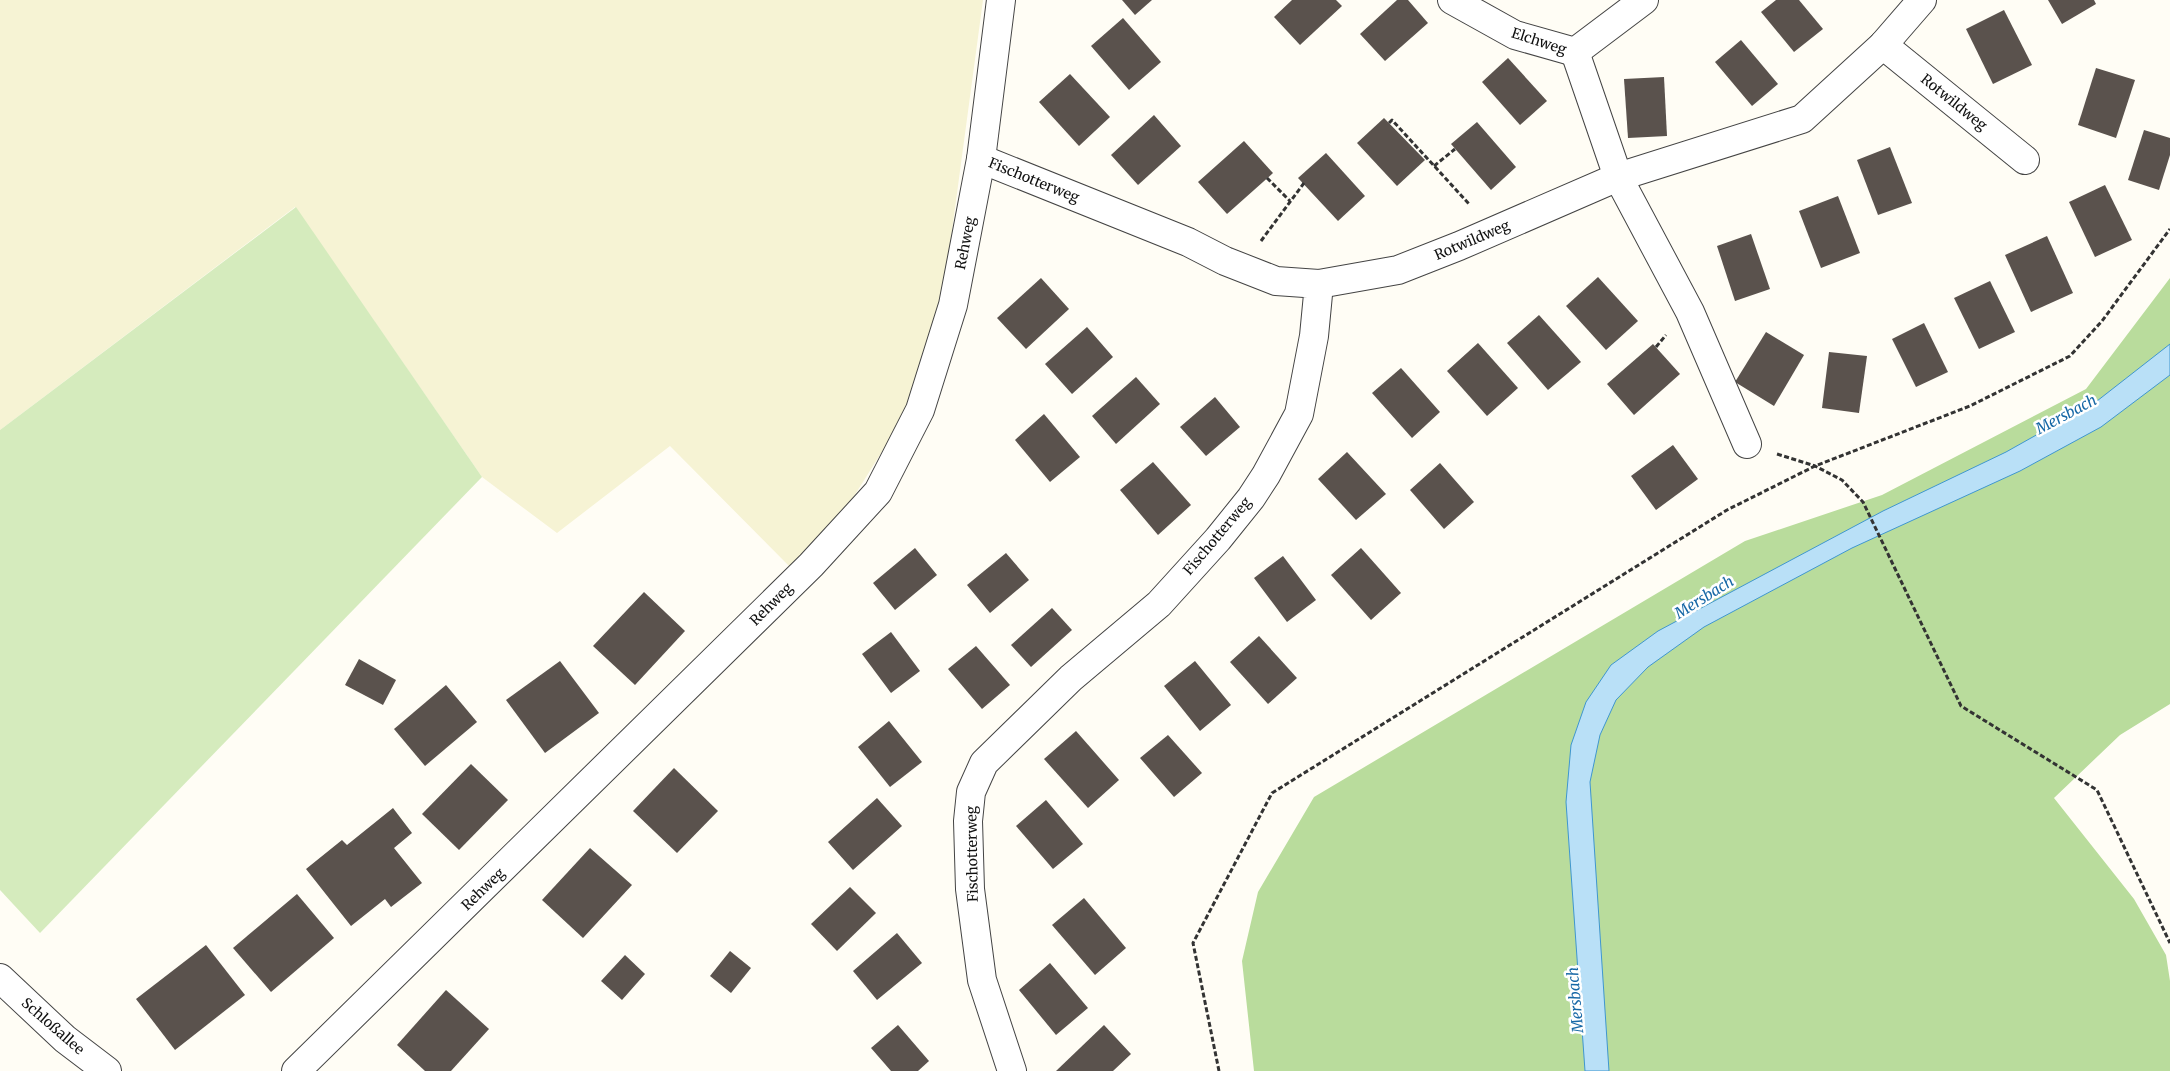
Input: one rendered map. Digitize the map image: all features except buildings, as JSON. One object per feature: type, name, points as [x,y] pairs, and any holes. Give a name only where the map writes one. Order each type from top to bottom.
[{"type":"street","name":"Rehweg","points":[[296,1071],[804,572],[878,492],[920,410],[953,305],[980,159],[1000,0]]},
{"type":"street","name":"Elchweg","points":[[1452,0],[1515,35],[1575,52]]},
{"type":"street","name":"Elchweg","points":[[1575,52],[1644,0]]},
{"type":"street","name":"Rotwildweg","points":[[1319,284],[1398,270],[1618,177],[1802,119],[1883,45],[1922,0]]},
{"type":"street","name":"Rotwildweg","points":[[1883,45],[2025,160]]},
{"type":"street","name":"Elchweg","points":[[1575,52],[1618,177]]},
{"type":"street","name":"Fischotterweg","points":[[980,159],[1188,242],[1242,268],[1276,281],[1319,284],[1314,336],[1298,414],[1266,475],[1218,539],[1159,604],[1072,678],[984,763],[971,792],[968,821],[970,889],[982,980],[1012,1071]]},
{"type":"street","points":[[1618,177],[1690,312],[1746,444]]},
{"type":"street","name":"Schloßallee","points":[[0,978],[65,1039],[107,1071]]},
{"type":"path","points":[[1389,123],[1392,120],[1494,231]]},
{"type":"path","points":[[1434,166],[1455,149]]},
{"type":"path","points":[[1267,178],[1290,201]]},
{"type":"path","points":[[1242,268],[1304,183]]},
{"type":"path","points":[[1219,1071],[1192,943],[1272,793],[1727,510],[1815,466],[1970,406],[2070,356],[2102,321],[2170,229]]},
{"type":"path","points":[[1746,444],[1815,466],[1842,480],[1863,502],[1961,706],[2097,790],[2170,944]]},
{"type":"shaded area","points":[[0,0],[983,0],[939,327],[903,418],[846,509],[790,567],[670,446],[557,533],[482,477],[295,207],[0,430]]},
{"type":"green space","points":[[296,207],[482,477],[40,933],[0,890],[0,430]]},
{"type":"green space","points":[[2170,278],[2170,704],[2120,735],[2054,798],[2134,899],[2166,955],[2170,981],[2170,1071],[1254,1071],[1242,961],[1258,892],[1314,797],[1745,541],[1882,495],[2086,389]]},
{"type":"water","points":[[2170,344],[2170,375],[2101,427],[2020,471],[1852,548],[1704,627],[1648,667],[1616,700],[1600,735],[1590,782],[1609,1071],[1585,1071],[1566,802],[1571,745],[1586,702],[1611,665],[1658,631],[1883,511],[2006,452],[2097,401]]},
{"type":"water label","name":"Mersbach","points":[[2066,414]]},
{"type":"water label","name":"Mersbach","points":[[1704,597]]},
{"type":"water label","name":"Mersbach","points":[[1575,1000]]}]
